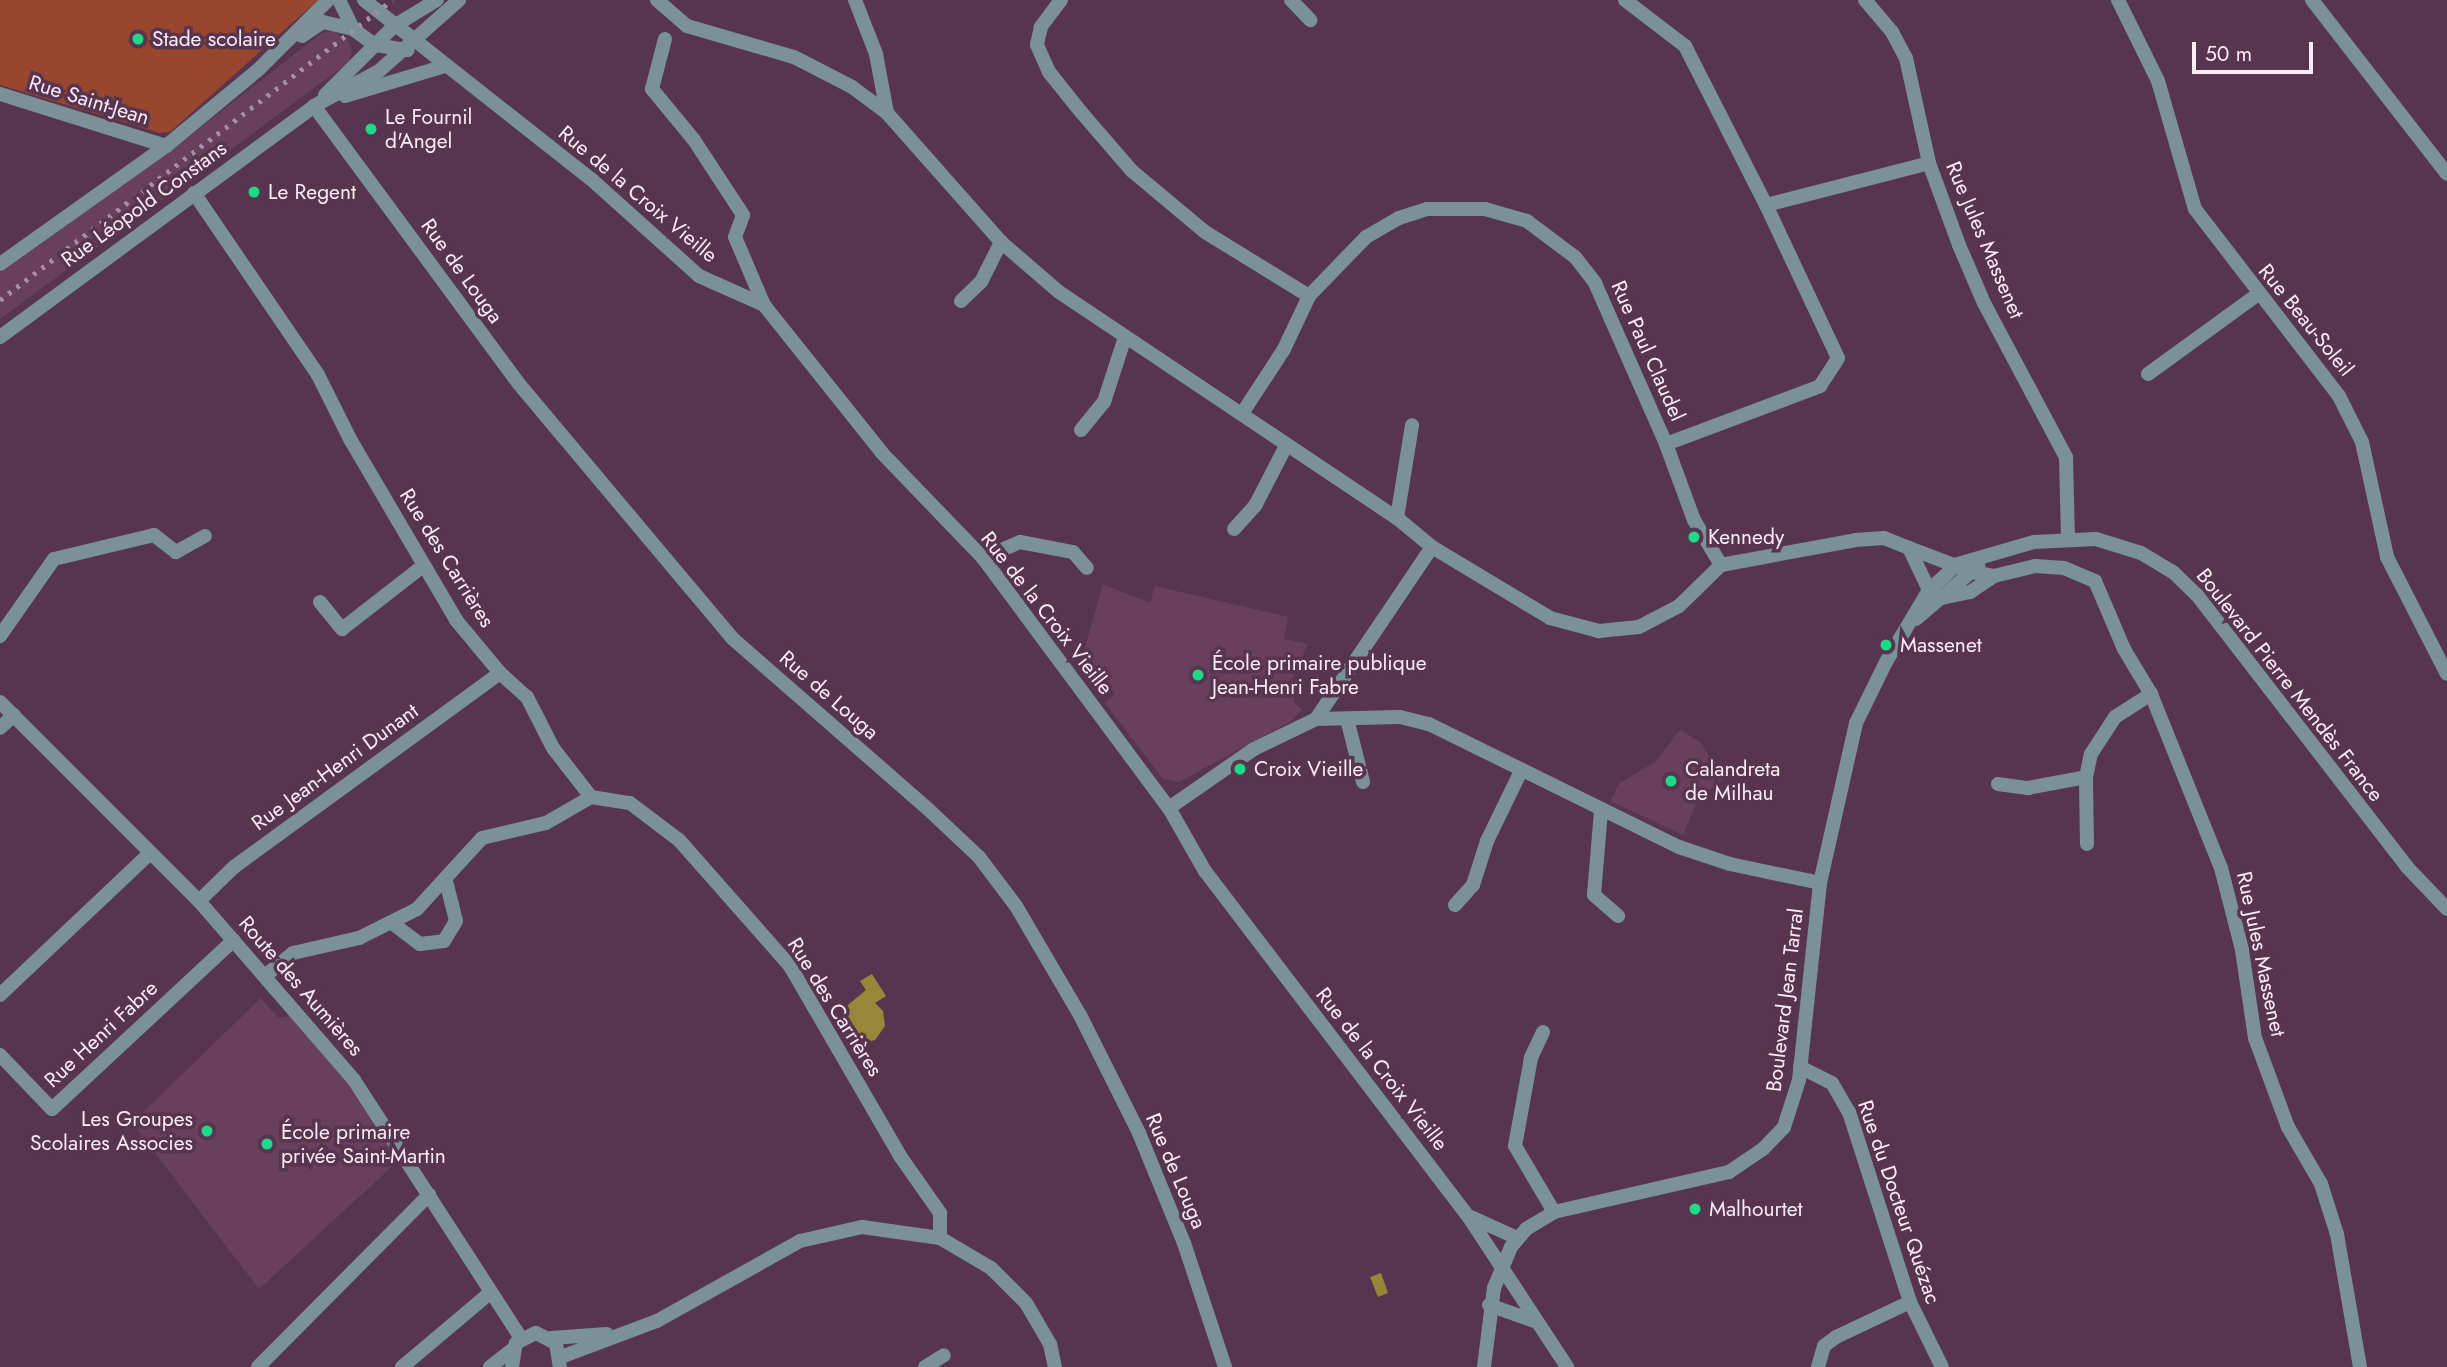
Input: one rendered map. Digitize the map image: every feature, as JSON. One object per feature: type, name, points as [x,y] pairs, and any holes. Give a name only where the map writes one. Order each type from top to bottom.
[{"type":"street","points":[[259,69],[328,0]]},
{"type":"street","points":[[339,0],[353,29]]},
{"type":"street","name":"Rue de la Croix Vieille","points":[[364,0],[394,26],[408,44],[445,66],[591,179],[699,276],[764,305],[882,453],[983,558],[1169,808],[1205,871],[1468,1216],[1567,1367]]},
{"type":"street","name":"Rue Léopold Constans","points":[[314,106],[394,26],[437,0]]},
{"type":"street","name":"Rue Léopold Constans","points":[[0,337],[314,106],[379,71],[459,0]]},
{"type":"street","points":[[657,0],[687,26],[794,57],[852,87],[887,114],[1001,242],[1059,292],[1242,412],[1286,446],[1397,518],[1432,547],[1550,618],[1599,631],[1639,627],[1679,606],[1721,565]]},
{"type":"street","points":[[855,0],[876,54],[887,114]]},
{"type":"street","points":[[1061,0],[1041,27],[1037,45],[1049,72],[1081,112],[1132,172],[1205,232],[1309,296]]},
{"type":"street","points":[[1291,0],[1310,20]]},
{"type":"street","points":[[1625,0],[1685,46],[1766,205],[1838,358],[1820,386],[1666,444]]},
{"type":"street","name":"Rue Jules Massenet","points":[[1865,0],[1892,32],[1906,58],[1929,163],[1984,303],[2066,457],[2068,538]]},
{"type":"street","name":"Rue Beau-Soleil","points":[[2118,0],[2158,81],[2195,209],[2339,396],[2357,430],[2388,557],[2447,674]]},
{"type":"street","points":[[2312,0],[2447,174]]},
{"type":"street","points":[[0,264],[166,146],[259,69],[323,22],[353,29],[375,45]]},
{"type":"street","points":[[665,39],[652,89],[694,141],[743,215],[735,237],[764,305]]},
{"type":"street","name":"Rue de la Croix Vieille","points":[[375,45],[408,44]]},
{"type":"street","name":"Rue Léopold Constans","points":[[314,106],[445,66]]},
{"type":"street","name":"Rue Saint-Jean","points":[[0,94],[166,146]]},
{"type":"street","name":"Rue de Louga","points":[[314,106],[519,384],[732,638],[979,857],[1016,906],[1080,1015],[1139,1133],[1184,1243],[1225,1367]]},
{"type":"street","points":[[1766,205],[1929,163]]},
{"type":"street","name":"Rue des Carrières","points":[[194,193],[318,375],[423,566],[456,620],[500,673],[527,697],[553,748],[591,797],[630,803],[679,840],[790,966],[900,1156],[940,1213],[940,1238]]},
{"type":"street","name":"Rue Paul Claudel","points":[[1242,412],[1284,349],[1309,296],[1366,237],[1413,213],[1485,209],[1527,221],[1575,257],[1595,282],[1666,444],[1694,520],[1721,565]]},
{"type":"street","points":[[961,301],[981,282],[1001,242]]},
{"type":"street","points":[[2148,374],[2258,294]]},
{"type":"street","points":[[1081,430],[1104,402],[1125,337]]},
{"type":"street","points":[[1397,518],[1412,425]]},
{"type":"street","points":[[1234,529],[1255,506],[1286,446]]},
{"type":"street","points":[[0,636],[54,559],[154,534],[176,552],[205,536]]},
{"type":"street","name":"Rue Jules Massenet","points":[[1721,565],[1856,540],[1884,538],[1958,564],[1972,572],[1994,576]]},
{"type":"street","name":"Boulevard Jean Tarral","points":[[1514,1243],[1554,1212],[1700,1181],[1749,1160],[1784,1127],[1794,1101],[1800,1067],[1820,883],[1856,723],[1908,627],[1958,564],[1994,551],[2068,538]]},
{"type":"street","name":"Boulevard Pierre Mendès France","points":[[2068,538],[2118,544],[2141,553],[2181,579],[2399,857],[2447,909]]},
{"type":"street","points":[[983,558],[1020,542],[1073,552],[1087,568]]},
{"type":"street","points":[[1316,719],[1432,547]]},
{"type":"street","points":[[1909,548],[1935,594]]},
{"type":"street","name":"Boulevard Jean Tarral","points":[[1935,594],[1972,572],[1994,551]]},
{"type":"street","points":[[320,602],[342,629],[423,566]]},
{"type":"street","name":"Rue Jules Massenet","points":[[1935,594],[1970,592],[1994,576],[2035,566],[2064,568],[2095,581],[2124,649],[2151,694],[2221,868],[2242,950],[2255,1038],[2288,1127],[2321,1184],[2337,1234],[2360,1367]]},
{"type":"street","name":"Rue Jean-Henri Dunant","points":[[198,901],[234,867],[500,673]]},
{"type":"street","points":[[2087,844],[2086,777],[2101,733],[2115,717],[2151,694]]},
{"type":"street","name":"Route des Aumières","points":[[0,702],[198,901],[266,975],[354,1080],[521,1338]]},
{"type":"street","points":[[0,728],[14,715]]},
{"type":"street","points":[[1169,808],[1254,749],[1316,719],[1379,715],[1429,724],[1520,773],[1601,811],[1730,864],[1820,883]]},
{"type":"street","points":[[1347,719],[1363,782]]},
{"type":"street","points":[[1455,905],[1473,885],[1488,841],[1520,773]]},
{"type":"street","points":[[1998,784],[2028,788],[2086,777]]},
{"type":"street","points":[[266,975],[293,953],[359,938],[417,909],[446,881],[482,838],[546,823],[591,797]]},
{"type":"street","points":[[1601,811],[1594,895],[1618,916]]},
{"type":"street","points":[[0,995],[149,854]]},
{"type":"street","points":[[392,923],[420,944],[444,941],[456,921],[446,881]]},
{"type":"street","name":"Rue Henri Fabre","points":[[0,1055],[52,1109],[234,940]]},
{"type":"street","points":[[1543,1032],[1531,1058],[1515,1146],[1554,1212]]},
{"type":"street","name":"Rue du Docteur Quézac","points":[[1800,1067],[1832,1083],[1849,1112],[1910,1302],[1942,1367]]},
{"type":"street","points":[[258,1367],[429,1195]]},
{"type":"street","name":"Rue de la Croix Vieille","points":[[1468,1216],[1514,1243]]},
{"type":"street","points":[[551,1338],[561,1362],[623,1333],[657,1321],[800,1241],[828,1232],[862,1227],[940,1238],[991,1268],[1026,1303],[1049,1344],[1055,1367]]},
{"type":"street","points":[[1484,1367],[1489,1305],[1502,1266],[1514,1243]]},
{"type":"street","points":[[402,1367],[490,1293]]},
{"type":"street","points":[[1818,1367],[1824,1346],[1836,1337],[1910,1302]]},
{"type":"street","points":[[1489,1305],[1538,1322]]},
{"type":"street","points":[[490,1367],[512,1350],[521,1338],[536,1333],[551,1338],[623,1333]]},
{"type":"street","points":[[512,1350],[512,1367]]},
{"type":"street","points":[[925,1367],[944,1355]]},
{"type":"shaded area","name":"Stade scolaire","points":[[0,0],[318,0],[170,132],[160,133],[0,85]]},
{"type":"shaded area","points":[[332,31],[348,40],[352,51],[348,63],[0,319],[0,273],[169,152],[322,33]]},
{"type":"shaded area","name":"École primaire publique Jean-Henri Fabre","points":[[1103,584],[1150,603],[1155,586],[1288,617],[1284,639],[1308,644],[1289,686],[1298,690],[1293,702],[1302,709],[1291,721],[1179,782],[1163,779],[1105,703],[1115,694],[1084,651]]},
{"type":"shaded area","name":"Calandreta de Milhau","points":[[1680,730],[1700,742],[1724,779],[1698,799],[1683,835],[1610,801],[1620,783],[1655,762]]},
{"type":"shaded area","points":[[872,974],[886,996],[875,1003],[883,1011],[885,1026],[875,1040],[860,1044],[846,1036],[841,1019],[848,1005],[866,990],[860,981]]},
{"type":"shaded area","name":"École primaire privée Saint-Martin","points":[[261,998],[278,1018],[291,1016],[349,1083],[398,1161],[259,1289],[132,1123]]},
{"type":"shaded area","points":[[1381,1273],[1388,1293],[1378,1297],[1370,1277]]},
{"type":"railway","points":[[0,300],[392,0]]},
{"type":"place","name":"Stade scolaire","points":[[138,39]]},
{"type":"place","name":"Le Fournil d'Angel","points":[[371,129]]},
{"type":"place","name":"Le Regent","points":[[254,192]]},
{"type":"place","name":"Kennedy","points":[[1694,537]]},
{"type":"place","name":"Massenet","points":[[1886,645]]},
{"type":"place","name":"École primaire publique Jean-Henri Fabre","points":[[1198,675]]},
{"type":"place","name":"Croix Vieille","points":[[1240,769]]},
{"type":"place","name":"Calandreta de Milhau","points":[[1671,781]]},
{"type":"place","name":"Les Groupes Scolaires Associes","points":[[207,1131]]},
{"type":"place","name":"École primaire privée Saint-Martin","points":[[267,1144]]},
{"type":"place","name":"Malhourtet","points":[[1695,1209]]}]
